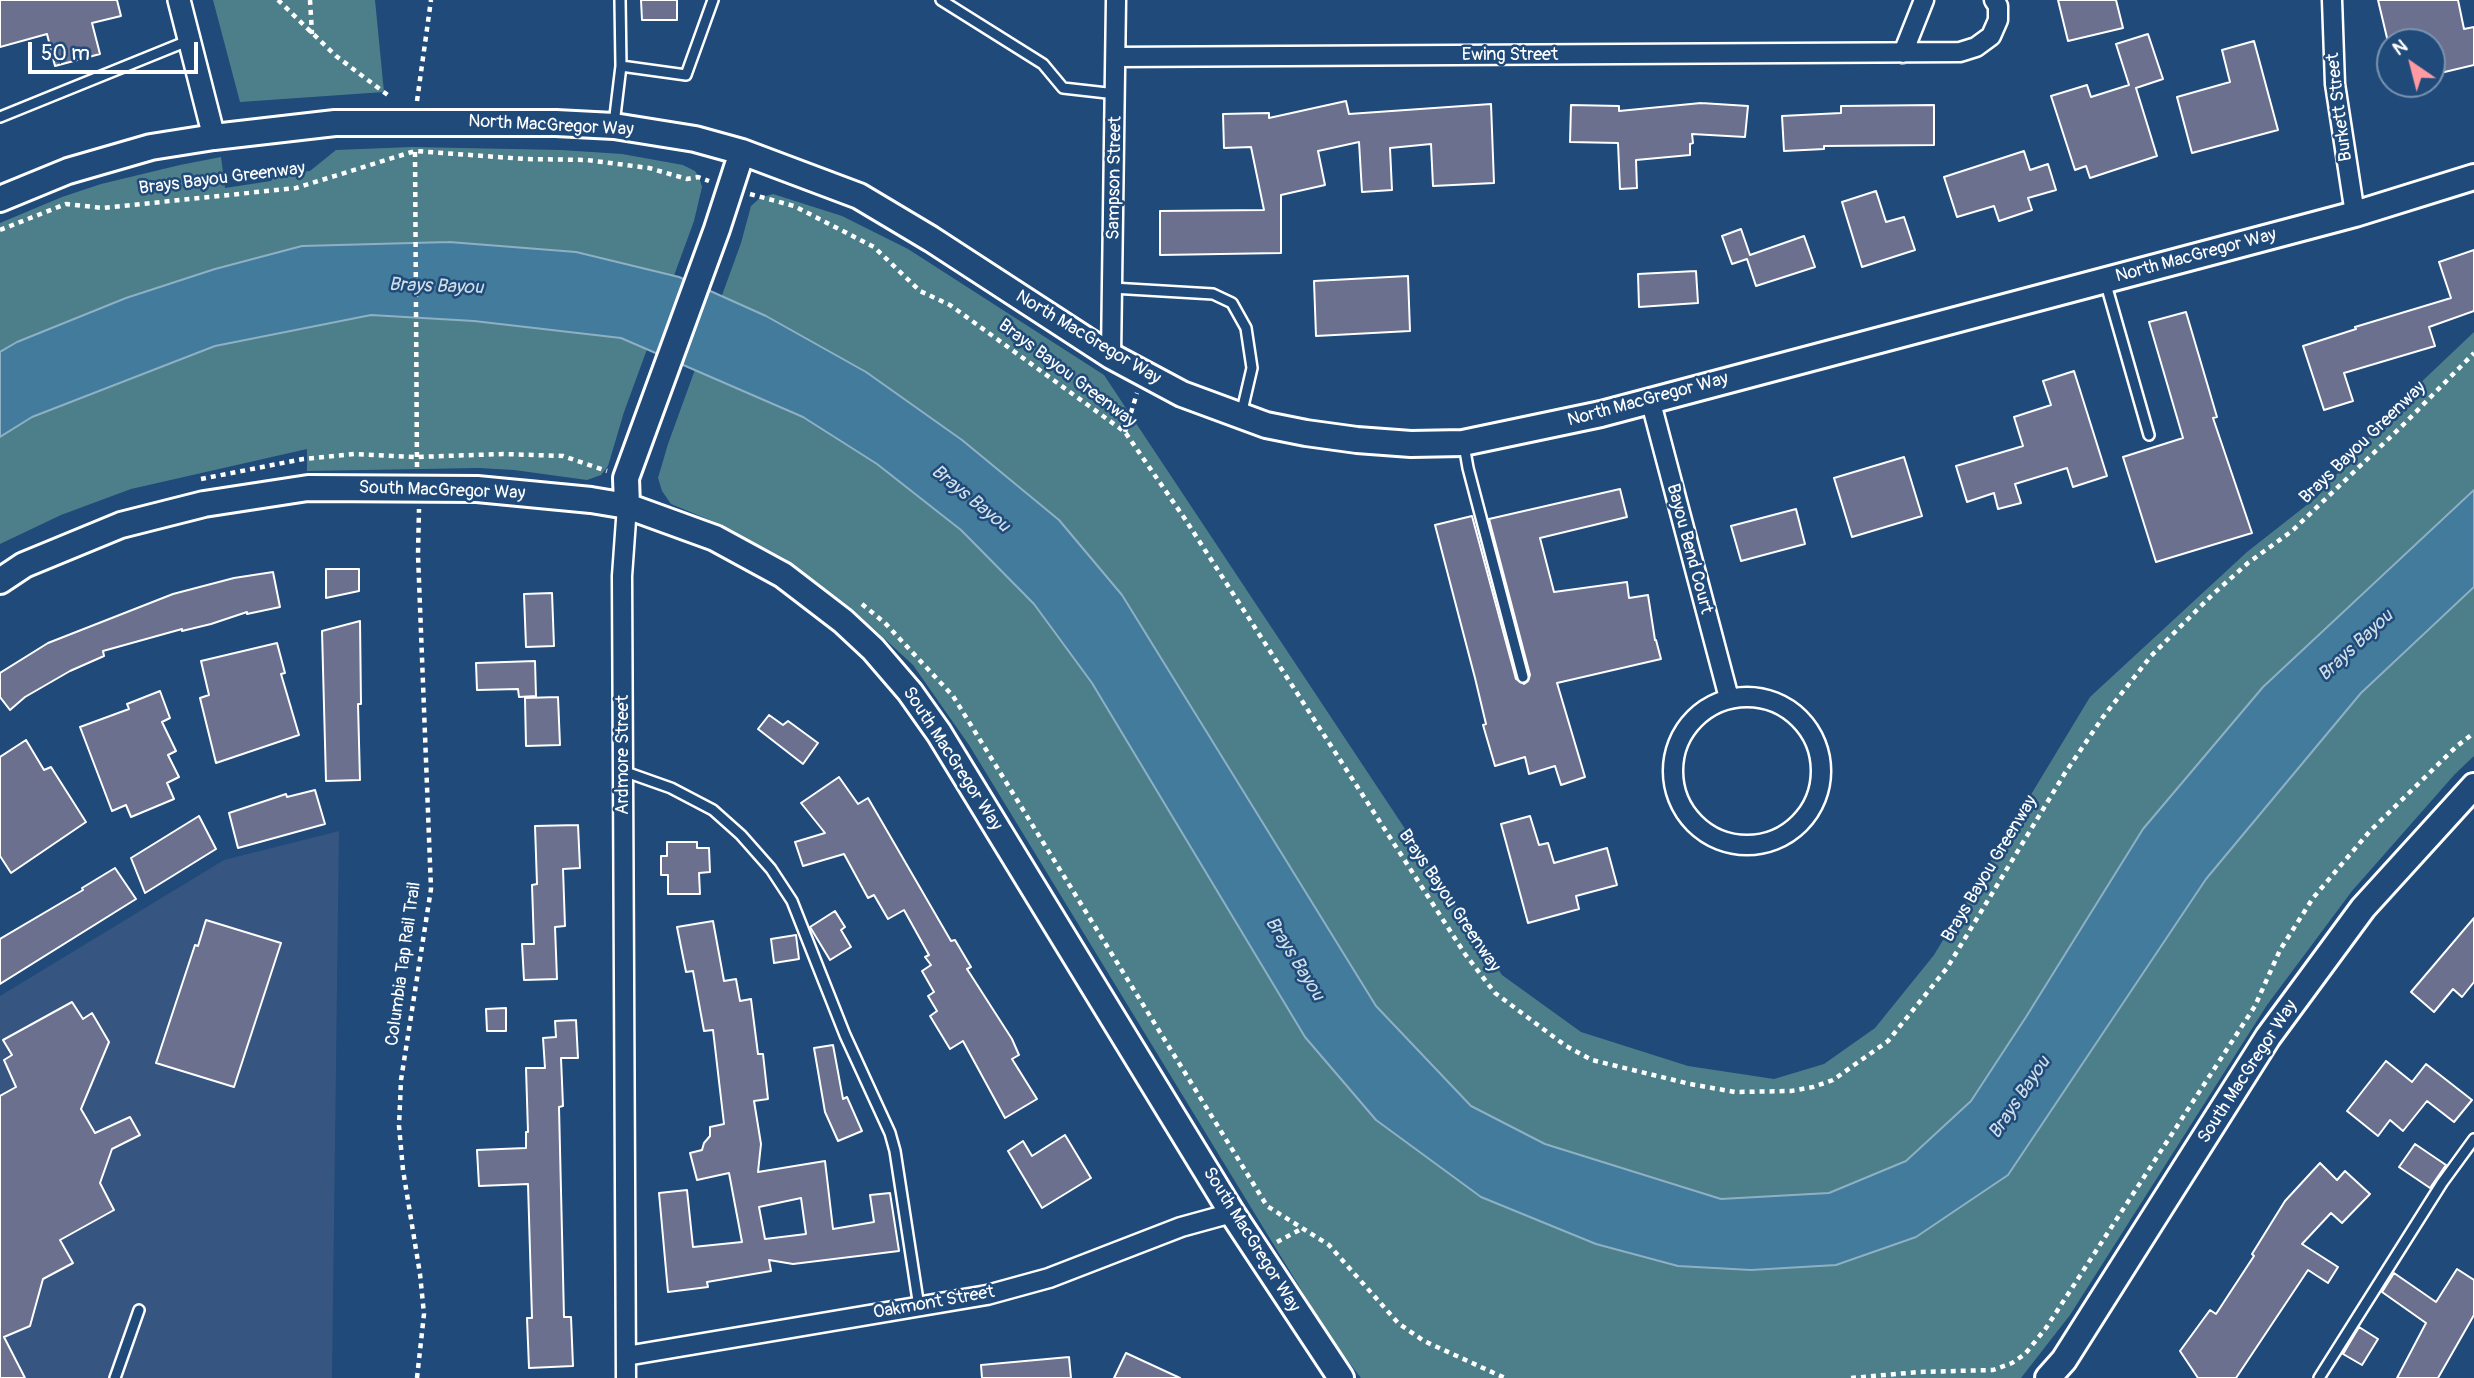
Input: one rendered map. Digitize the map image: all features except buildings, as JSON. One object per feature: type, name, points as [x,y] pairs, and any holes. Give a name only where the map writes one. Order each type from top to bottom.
[{"type":"main road","name":"North MacGregor Way","points":[[0,199],[68,171],[151,147],[214,136],[335,123],[513,122],[614,126],[695,139],[742,152],[859,196],[932,239],[1111,356],[1182,394],[1240,416],[1293,430],[1357,440],[1411,444],[1463,443],[1542,428],[2355,214],[2474,177]]},
{"type":"main road","name":"Ardmore Street","points":[[627,506],[626,478],[717,229],[742,152]]},
{"type":"main road","name":"South MacGregor Way","points":[[0,581],[24,565],[121,525],[204,504],[308,488],[477,489],[627,506],[715,538],[783,575],[843,621],[873,649],[910,692],[939,733],[1232,1213],[1341,1378]]},
{"type":"main road","name":"South MacGregor Way","points":[[2048,1378],[2064,1360],[2268,1037],[2363,908],[2469,799]]},
{"type":"street","points":[[180,0],[214,136]]},
{"type":"street","name":"Sampson Street","points":[[1111,356],[1116,0]]},
{"type":"street","points":[[1903,53],[1924,0]]},
{"type":"street","name":"Ewing Street","points":[[1117,57],[1960,51],[1976,47],[1990,36],[1998,20],[1998,6],[1994,0]]},
{"type":"street","name":"Burkett Street","points":[[2332,0],[2335,84],[2355,214]]},
{"type":"street","name":"Bayou Bend Court","points":[[1650,399],[1729,698]]},
{"type":"street","name":"Ardmore Street","points":[[626,1378],[622,576],[627,506]]},
{"type":"street","points":[[1752,696],[1775,701],[1795,713],[1811,730],[1820,752],[1822,775],[1817,798],[1805,818],[1787,834],[1766,843],[1742,845],[1720,840],[1709,834],[1699,828],[1684,811],[1675,790],[1672,766],[1678,743],[1689,723],[1707,707],[1729,698],[1752,696]]},
{"type":"street","name":"Oakmont Street","points":[[626,1356],[987,1295],[1049,1278],[1181,1227],[1232,1213]]},
{"type":"lane","points":[[614,126],[621,66],[620,0]]},
{"type":"lane","points":[[621,66],[686,75],[713,0]]},
{"type":"lane","points":[[941,0],[1044,64],[1063,88],[1116,94]]},
{"type":"lane","points":[[0,117],[190,40]]},
{"type":"lane","points":[[2105,280],[2149,435]]},
{"type":"lane","points":[[1112,288],[1213,294],[1233,303],[1246,328],[1252,368],[1240,416]]},
{"type":"lane","points":[[1463,443],[1523,677]]},
{"type":"lane","points":[[623,771],[671,788],[713,810],[741,835],[771,869],[792,901],[845,1035],[890,1133],[919,1307]]},
{"type":"lane","points":[[2319,1378],[2442,1183],[2474,1139]]},
{"type":"lane","points":[[115,1378],[139,1310]]},
{"type":"path","points":[[278,0],[312,34],[389,96]]},
{"type":"path","points":[[310,0],[312,34]]},
{"type":"path","points":[[417,94],[431,0]]},
{"type":"path","points":[[415,152],[416,457]]},
{"type":"path","name":"Brays Bayou Greenway","points":[[0,230],[66,204],[103,208],[296,188],[415,152],[587,160],[649,168],[687,179],[698,177]]},
{"type":"path","name":"Brays Bayou Greenway","points":[[744,192],[794,206],[874,247],[920,291],[950,305],[1125,432],[1185,519],[1465,954],[1495,993],[1566,1046],[1592,1060],[1689,1084],[1735,1092],[1791,1091],[1813,1087],[1832,1080],[1888,1041],[1947,968],[2065,773],[2103,717],[2151,656],[2221,587],[2292,531],[2474,353]]},
{"type":"path","points":[[1125,432],[1137,392]]},
{"type":"path","points":[[402,456],[563,456],[598,468],[597,480]]},
{"type":"path","name":"Columbia Tap Rail Trail","points":[[416,1378],[424,1314],[399,1126],[401,1080],[431,889],[418,555],[420,510]]},
{"type":"path","points":[[858,600],[885,623],[953,696],[1267,1206],[1329,1245],[1398,1323],[1424,1341],[1505,1378]]},
{"type":"path","points":[[1851,1378],[1993,1370],[2012,1363],[2025,1354],[2053,1317],[2255,1006],[2280,950],[2313,898],[2371,831],[2457,746],[2474,733]]},
{"type":"shaded area","points":[[339,831],[332,1378],[0,1378],[0,996],[224,860]]},
{"type":"green space","points":[[213,0],[375,0],[384,92],[240,102]]},
{"type":"green space","points":[[412,147],[622,154],[683,165],[695,171],[699,177],[702,187],[694,221],[624,412],[608,466],[601,475],[587,480],[479,468],[307,471],[307,449],[131,489],[61,515],[0,544],[0,223],[101,184],[221,157],[225,188],[271,181],[276,174],[310,171],[336,150]]},
{"type":"green space","points":[[773,194],[842,216],[908,249],[1104,375],[1502,975],[1581,1032],[1688,1066],[1774,1079],[1824,1064],[1875,1028],[1934,955],[2090,697],[2247,552],[2317,497],[2396,406],[2474,332],[2474,756],[2352,891],[2267,1005],[2070,1315],[2021,1378],[1361,1378],[1333,1342],[969,745],[913,665],[850,607],[784,558],[712,521],[671,504],[662,491],[658,478],[668,444],[741,243],[751,206],[760,198]]},
{"type":"water","name":"Brays Bayou","points":[[449,242],[576,252],[679,277],[766,316],[866,372],[962,440],[1059,520],[1122,595],[1376,1006],[1471,1106],[1545,1144],[1721,1199],[1829,1193],[1906,1161],[1971,1101],[2143,829],[2263,687],[2474,490],[2474,587],[2361,693],[2206,879],[2008,1175],[1916,1237],[1836,1265],[1751,1270],[1678,1266],[1596,1244],[1481,1197],[1376,1120],[1305,1037],[1092,683],[1034,604],[961,530],[877,464],[803,417],[621,338],[474,321],[371,315],[215,346],[32,417],[0,437],[0,352],[17,342],[126,298],[215,269],[302,246]]}]
